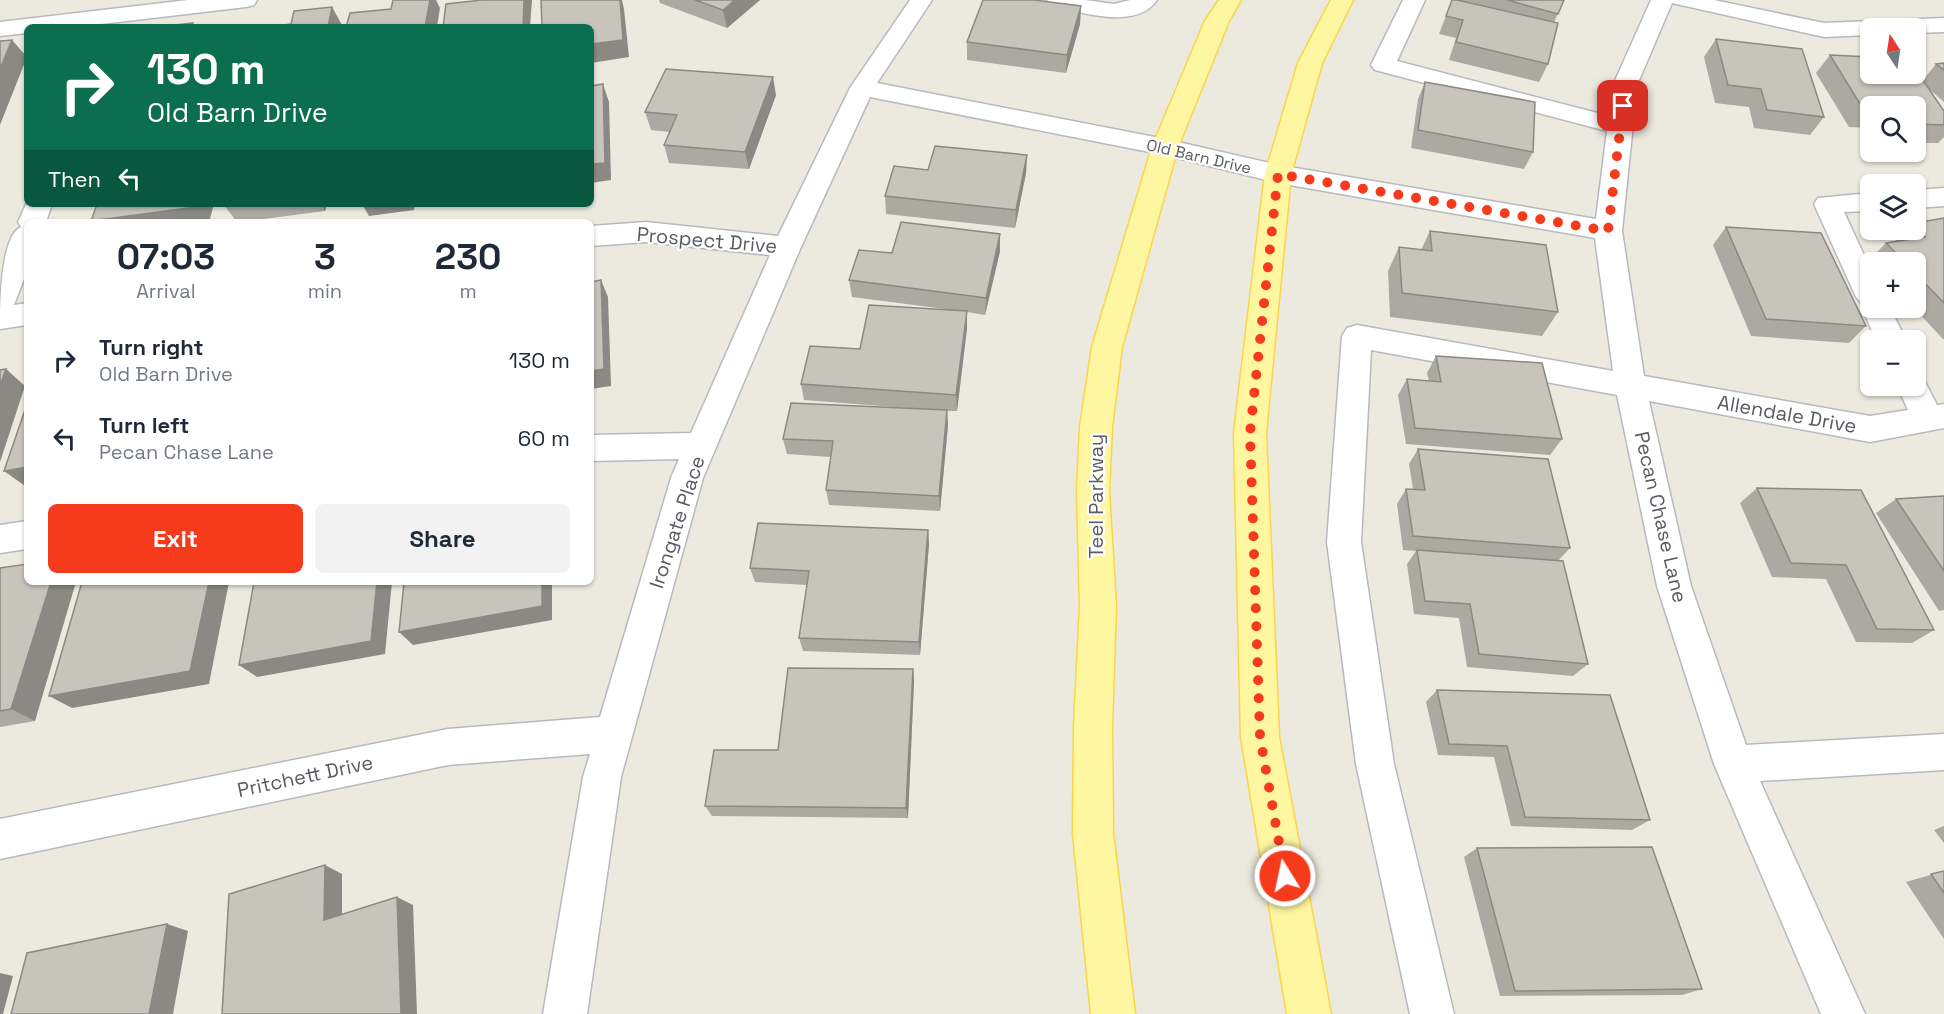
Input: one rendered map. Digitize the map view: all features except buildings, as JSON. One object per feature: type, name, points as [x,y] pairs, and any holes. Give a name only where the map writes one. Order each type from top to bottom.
[{"type":"main road","name":"Teel Parkway","points":[[1113,1014],[1094,833],[1093,726],[1098,606],[1093,491],[1096,427],[1107,347],[1165,147],[1217,21],[1230,0]]},
{"type":"main road","points":[[1309,1014],[1260,737],[1250,433],[1278,174],[1310,63],[1342,0]]},
{"type":"street","points":[[71,24],[113,21],[246,0]]},
{"type":"street","name":"Irongate Place","points":[[565,1014],[602,777],[687,478],[787,247],[862,88],[877,62],[921,0]]},
{"type":"street","points":[[1058,0],[1109,11],[1134,9],[1146,0]]},
{"type":"street","points":[[1414,0],[1383,65],[1621,128]]},
{"type":"street","name":"Pecan Chase Lane","points":[[1662,0],[1625,85],[1608,231],[1630,386],[1674,586],[1733,764],[1843,1014]]},
{"type":"street","points":[[1681,0],[1824,30],[1944,25]]},
{"type":"street","points":[[0,29],[24,27]]},
{"type":"street","name":"Old Barn Drive","points":[[862,88],[1165,147],[1278,174],[1608,231]]},
{"type":"street","points":[[1926,198],[1944,197]]},
{"type":"street","points":[[1860,202],[1827,204],[1860,275]]},
{"type":"street","name":"Prospect Drive","points":[[594,236],[646,232],[787,247]]},
{"type":"street","points":[[0,304],[24,243]]},
{"type":"street","points":[[0,318],[24,314]]},
{"type":"street","name":"Allendale Drive","points":[[1431,1014],[1375,764],[1344,542],[1357,336],[1870,429],[1936,417]]},
{"type":"street","points":[[1920,396],[1936,417]]},
{"type":"street","points":[[594,448],[701,446]]},
{"type":"street","points":[[0,539],[24,535]]},
{"type":"street","name":"Pritchett Drive","points":[[0,839],[448,747],[614,734]]},
{"type":"street","points":[[1733,764],[1944,752]]},
{"type":"route","points":[[1285,876],[1260,737],[1250,433],[1278,174],[1608,231],[1623,106]]}]
